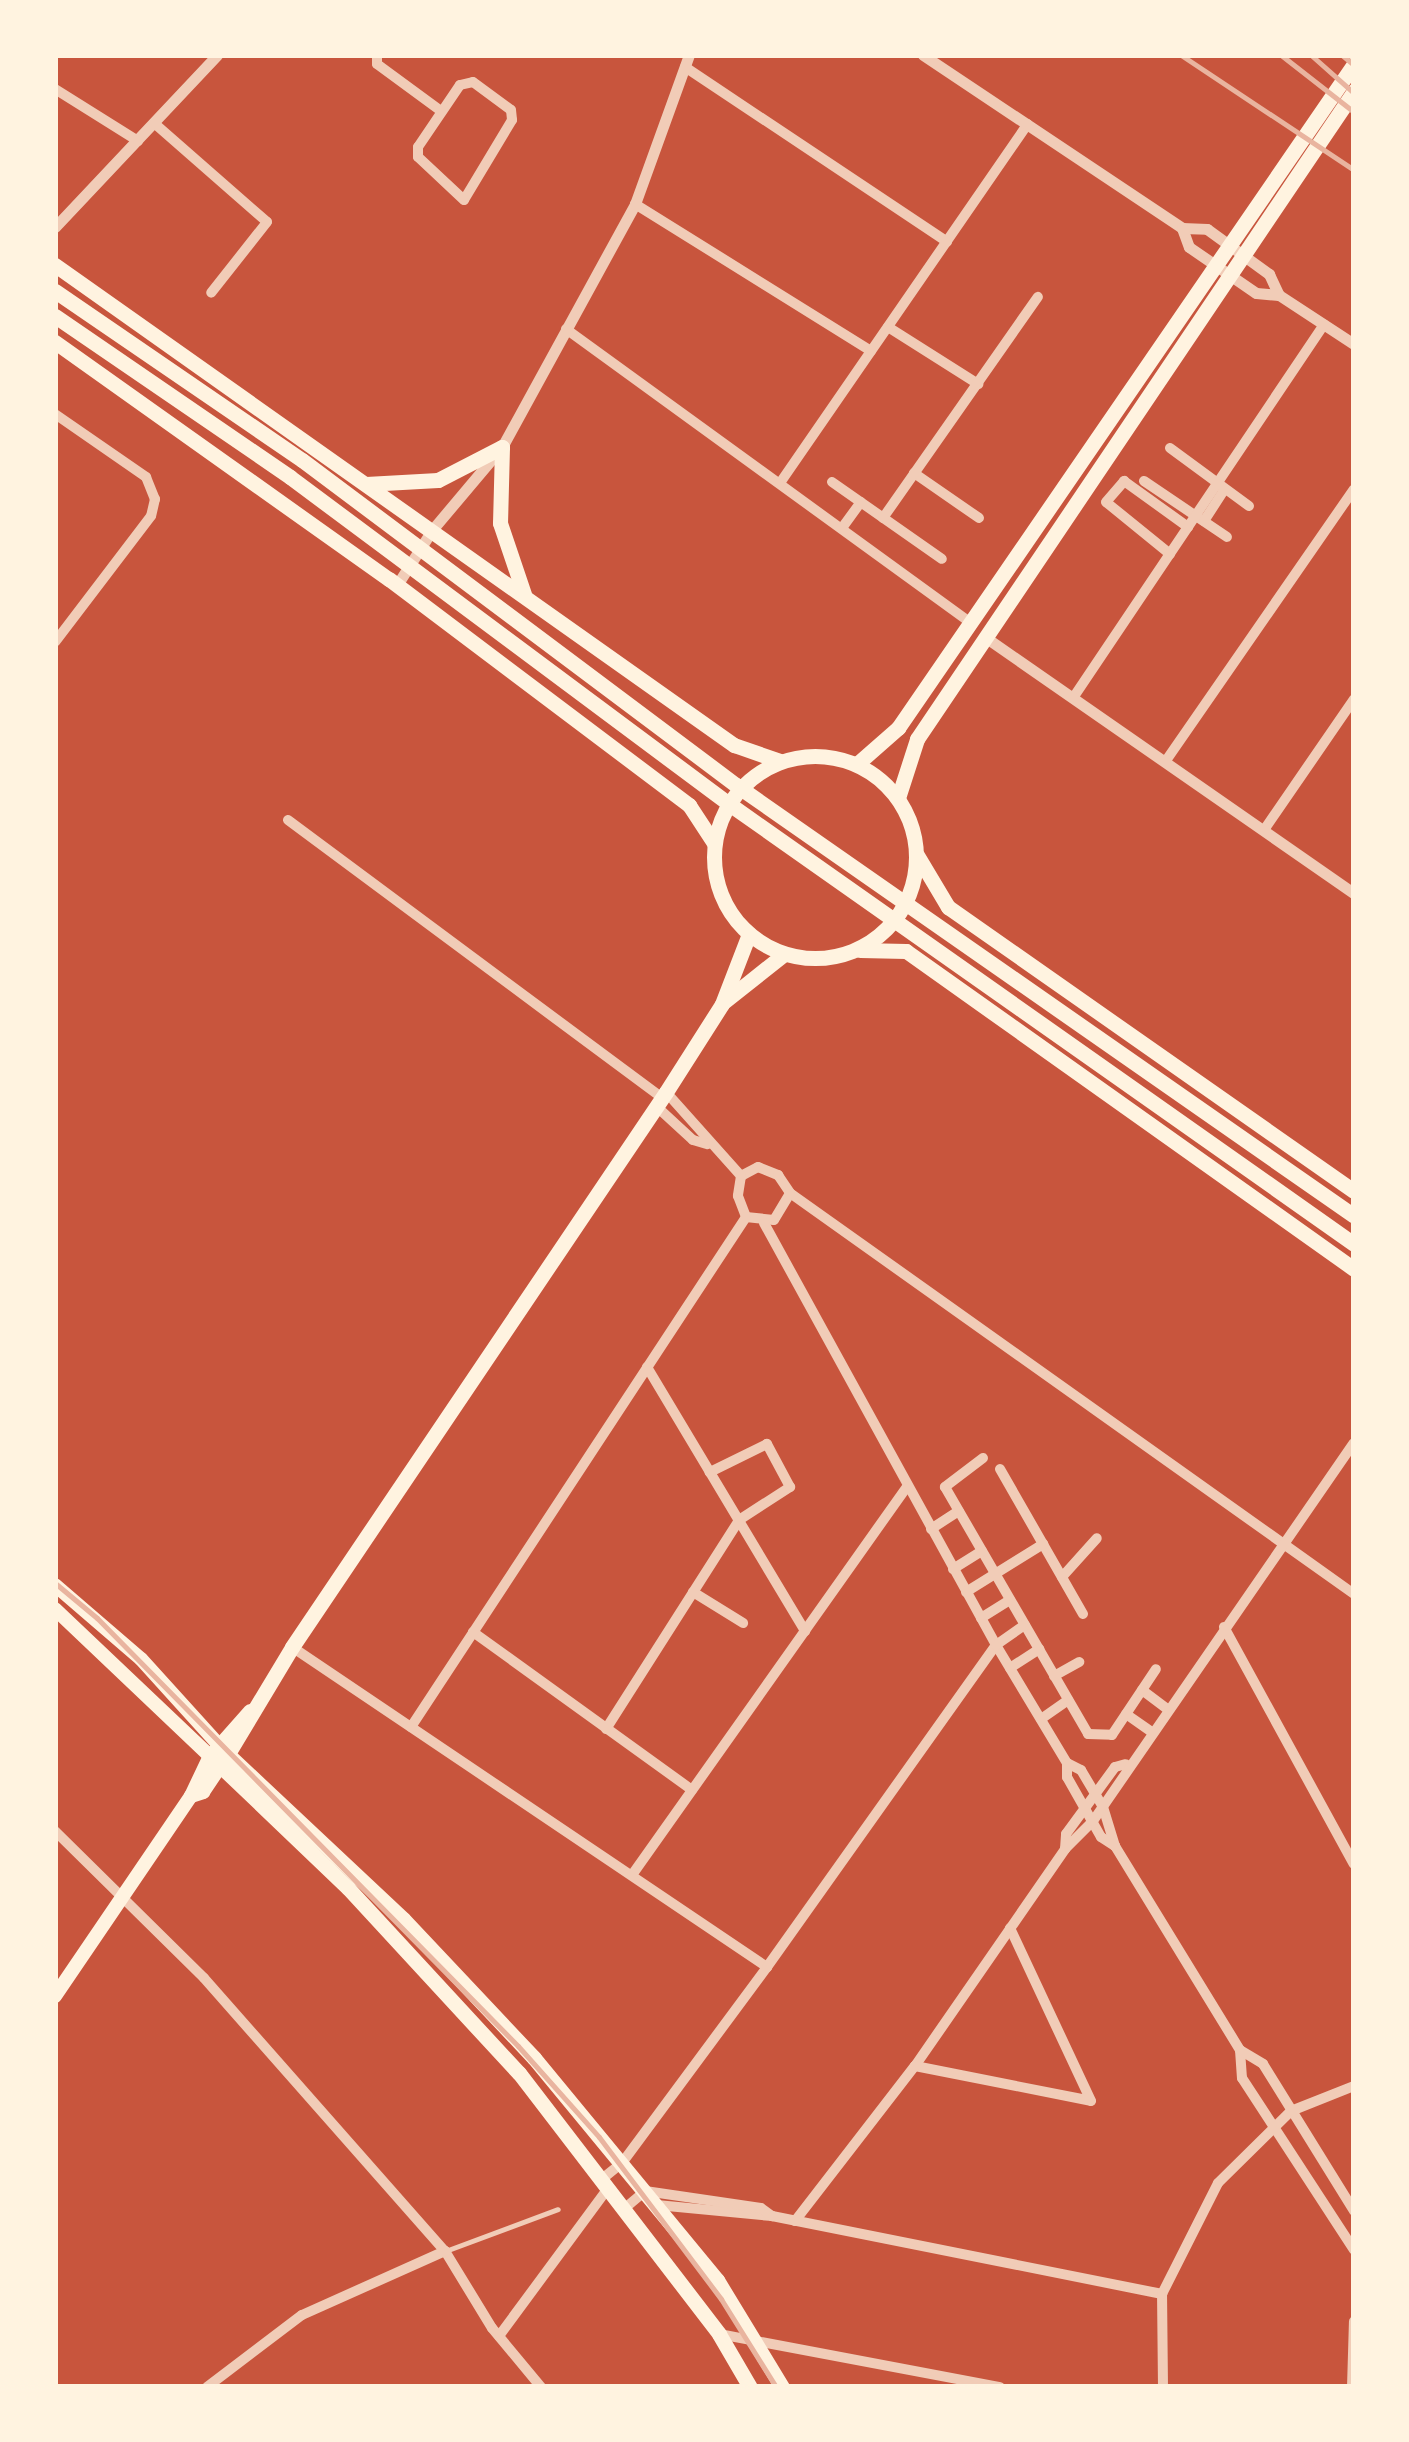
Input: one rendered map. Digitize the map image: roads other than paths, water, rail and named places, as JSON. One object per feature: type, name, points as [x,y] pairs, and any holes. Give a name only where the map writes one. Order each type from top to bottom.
[{"type":"main road","points":[[898,798],[917,739],[1354,64]]},
{"type":"main road","points":[[857,764],[898,728],[1354,91]]},
{"type":"main road","points":[[55,265],[734,745],[780,761],[832,756],[857,764],[898,798],[916,856],[948,908],[1354,1192]]},
{"type":"main road","points":[[55,291],[302,460],[736,785],[1353,1215]]},
{"type":"main road","points":[[55,316],[290,477],[724,801],[1354,1244]]},
{"type":"main road","points":[[55,342],[397,585],[577,725],[689,805],[714,843]]},
{"type":"main road","points":[[236,470],[268,416]]},
{"type":"main road","points":[[366,484],[438,480],[502,447],[500,523],[526,597]]},
{"type":"main road","points":[[577,725],[615,660]]},
{"type":"main road","points":[[780,761],[736,793],[714,843],[716,876],[727,908],[748,934],[784,954],[820,959],[856,950],[906,951],[1354,1269]]},
{"type":"main road","points":[[856,950],[900,912],[916,856]]},
{"type":"main road","points":[[55,1996],[192,1796],[202,1792],[219,1755],[661,1098],[722,1004],[748,934]]},
{"type":"main road","points":[[722,1004],[784,954]]},
{"type":"main road","points":[[55,1586],[130,1648],[205,1730],[219,1755]]},
{"type":"main road","points":[[55,1609],[423,1940],[534,2058],[717,2280],[782,2387]]},
{"type":"main road","points":[[276,1809],[519,2073],[719,2334],[750,2387]]},
{"type":"main road","points":[[410,1954],[423,1940]]},
{"type":"main road","points":[[498,2051],[513,2036]]},
{"type":"main road","points":[[519,2073],[534,2058]]},
{"type":"main road","points":[[554,2118],[570,2101]]},
{"type":"street","points":[[55,227],[217,55]]},
{"type":"street","points":[[377,55],[378,64],[441,111]]},
{"type":"street","points":[[923,55],[1182,228],[1207,229],[1269,274],[1279,295]]},
{"type":"street","points":[[397,585],[432,530],[502,447],[635,204],[687,61],[947,242]]},
{"type":"street","points":[[474,82],[512,110],[472,196],[464,200],[418,157],[441,111],[460,86],[474,82]]},
{"type":"street","points":[[55,89],[138,141]]},
{"type":"street","points":[[154,123],[267,222],[212,293]]},
{"type":"street","points":[[780,483],[1028,124]]},
{"type":"street","points":[[635,204],[871,351]]},
{"type":"street","points":[[1182,228],[1189,246],[1256,293],[1279,295],[1354,344]]},
{"type":"street","points":[[883,518],[1038,298]]},
{"type":"street","points":[[1073,698],[1188,526],[1200,519],[1324,324]]},
{"type":"street","points":[[888,326],[978,384]]},
{"type":"street","points":[[566,329],[971,623]]},
{"type":"street","points":[[55,414],[146,477],[155,499],[151,516],[55,642]]},
{"type":"street","points":[[1170,448],[1249,506]]},
{"type":"street","points":[[914,473],[979,518]]},
{"type":"street","points":[[1170,554],[1106,502],[1124,481],[1188,526]]},
{"type":"street","points":[[1144,481],[1227,537]]},
{"type":"street","points":[[832,482],[942,559]]},
{"type":"street","points":[[1165,762],[1354,489]]},
{"type":"street","points":[[842,528],[861,502]]},
{"type":"street","points":[[985,637],[1354,893]]},
{"type":"street","points":[[1264,830],[1354,700]]},
{"type":"street","points":[[288,820],[661,1098],[693,1140],[708,1144],[741,1176]]},
{"type":"street","points":[[741,1176],[769,1169],[790,1193],[1354,1594]]},
{"type":"street","points":[[741,1176],[738,1196],[746,1217]]},
{"type":"street","points":[[764,1223],[783,1213],[790,1193]]},
{"type":"street","points":[[411,1727],[746,1217]]},
{"type":"street","points":[[746,1217],[764,1223],[930,1530],[1067,1763],[1092,1822],[1116,1846]]},
{"type":"street","points":[[647,1368],[805,1631]]},
{"type":"street","points":[[1064,1849],[1103,1807],[1126,1764],[1354,1443]]},
{"type":"street","points":[[606,1729],[739,1520],[790,1488],[770,1446],[762,1444],[710,1472]]},
{"type":"street","points":[[983,1458],[945,1482],[1068,1700],[1096,1739],[1112,1735],[1156,1669]]},
{"type":"street","points":[[1000,1469],[1083,1614]]},
{"type":"street","points":[[632,1875],[907,1487]]},
{"type":"street","points":[[930,1530],[959,1511]]},
{"type":"street","points":[[1062,1577],[1097,1538]]},
{"type":"street","points":[[966,1592],[1043,1544]]},
{"type":"street","points":[[953,1569],[982,1551]]},
{"type":"street","points":[[693,1592],[743,1622]]},
{"type":"street","points":[[981,1618],[1010,1600]]},
{"type":"street","points":[[499,2336],[605,2183],[767,1967],[996,1645],[1025,1625]]},
{"type":"street","points":[[1224,1627],[1354,1864]]},
{"type":"street","points":[[474,1632],[692,1790]]},
{"type":"street","points":[[292,1647],[767,1967]]},
{"type":"street","points":[[1010,1668],[1039,1649]]},
{"type":"street","points":[[1054,1676],[1079,1662]]},
{"type":"street","points":[[1142,1690],[1166,1708]]},
{"type":"street","points":[[1041,1719],[1068,1700]]},
{"type":"street","points":[[1126,1714],[1150,1731]]},
{"type":"street","points":[[1067,1763],[1081,1770],[1103,1807],[1116,1846],[1240,2050],[1242,2078],[1354,2250]]},
{"type":"street","points":[[795,2221],[915,2066],[1064,1849],[1095,1794],[1115,1767],[1126,1764]]},
{"type":"street","points":[[55,1830],[204,1978],[445,2251],[499,2336],[541,2387]]},
{"type":"street","points":[[915,2066],[1091,2101],[1010,1928]]},
{"type":"street","points":[[1240,2050],[1263,2064],[1354,2210]]},
{"type":"street","points":[[1164,2387],[1162,2294],[1218,2183],[1271,2126],[1291,2111],[1354,2086]]},
{"type":"street","points":[[625,2208],[650,2198],[772,2216],[1162,2294]]},
{"type":"street","points":[[207,2387],[302,2316],[445,2251]]},
{"type":"street","points":[[1352,2387],[1354,2321]]},
{"type":"street","points":[[719,2334],[890,2371],[1000,2387]]},
{"type":"street","points":[[890,2371],[900,2387]]},
{"type":"lane","points":[[445,2251],[558,2209]]},
{"type":"railway","points":[[1181,55],[1354,170]]},
{"type":"railway","points":[[1281,55],[1354,112]]},
{"type":"railway","points":[[1311,55],[1354,93]]},
{"type":"railway","points":[[1342,55],[1354,65]]},
{"type":"railway","points":[[55,1583],[97,1618],[518,2046],[599,2137],[721,2299],[776,2387]]}]
